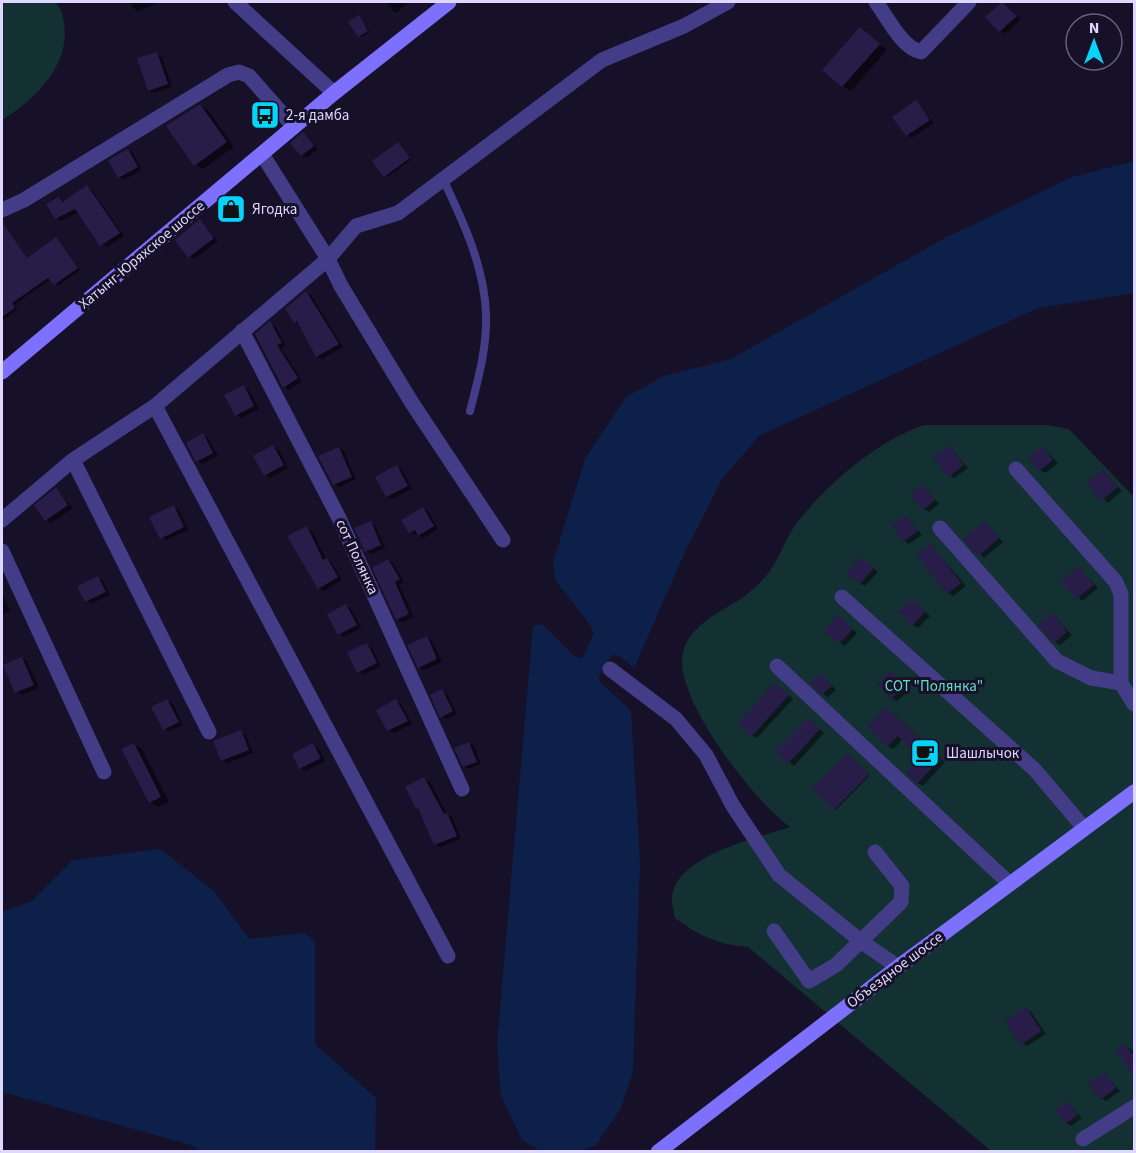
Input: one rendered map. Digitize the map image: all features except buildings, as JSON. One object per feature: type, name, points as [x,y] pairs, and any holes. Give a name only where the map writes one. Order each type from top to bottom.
[{"type":"main road","name":"Хатынг-Юряхское шоссе","points":[[2,372],[334,93],[449,2]]},
{"type":"main road","name":"Объездное шоссе","points":[[658,1152],[898,967],[1134,792]]},
{"type":"street","points":[[235,2],[334,93]]},
{"type":"street","points":[[2,520],[73,460],[155,406],[328,259],[356,226],[398,213],[602,60],[684,26],[728,2]]},
{"type":"street","points":[[876,2],[908,44],[915,51],[921,52],[969,2]]},
{"type":"street","points":[[2,210],[24,200],[228,75],[239,72],[249,76],[294,127]]},
{"type":"street","points":[[262,154],[328,259],[340,286],[412,403],[503,540]]},
{"type":"street","name":"сот Полянка","points":[[242,331],[339,518],[462,789]]},
{"type":"street","points":[[155,406],[448,956]]},
{"type":"street","points":[[73,460],[209,732]]},
{"type":"street","points":[[1016,469],[1116,582],[1121,594],[1121,683],[1134,704]]},
{"type":"street","points":[[940,528],[1057,661],[1091,678],[1121,683]]},
{"type":"street","points":[[2,551],[104,772]]},
{"type":"street","points":[[842,597],[1035,770],[1084,828]]},
{"type":"street","points":[[777,666],[1011,884]]},
{"type":"street","points":[[610,669],[676,719],[706,755],[733,806],[779,875],[862,942],[898,967]]},
{"type":"street","points":[[774,931],[792,953],[809,981],[836,965],[901,902],[902,886],[875,852]]},
{"type":"street","points":[[1083,1139],[1134,1107]]},
{"type":"lane","points":[[443,179],[460,215],[483,288],[485,339],[470,411]]},
{"type":"green space","points":[[2,2],[55,2],[62,14],[65,38],[62,53],[48,80],[27,102],[2,120]]},
{"type":"green space","name":"СОТ \"Полянка\"","points":[[924,425],[1047,425],[1069,429],[1134,497],[1134,1151],[991,1151],[748,947],[710,939],[675,918],[672,900],[676,885],[686,872],[701,860],[738,843],[790,827],[739,774],[705,725],[684,678],[682,659],[688,640],[702,624],[744,597],[764,578],[799,520],[840,477],[872,452],[906,432]]},
{"type":"water","points":[[1134,161],[1134,293],[1038,308],[759,436],[722,479],[686,550],[634,668],[618,655],[612,655],[599,676],[599,681],[631,711],[640,861],[633,1072],[621,1108],[596,1145],[582,1151],[539,1150],[522,1140],[501,1096],[497,1044],[533,626],[542,624],[575,657],[582,658],[594,634],[591,626],[555,580],[553,562],[585,459],[626,397],[664,376],[731,359],[943,239],[1072,177]]},
{"type":"water","points":[[160,849],[214,891],[249,939],[305,933],[315,942],[315,1044],[376,1098],[375,1151],[199,1151],[191,1145],[2,1092],[2,912],[32,901],[73,860]]},
{"type":"place","name":"2-я дамба","points":[[265,115]]},
{"type":"place","name":"Ягодка","points":[[231,209]]},
{"type":"place","name":"Шашлычок","points":[[925,753]]}]
